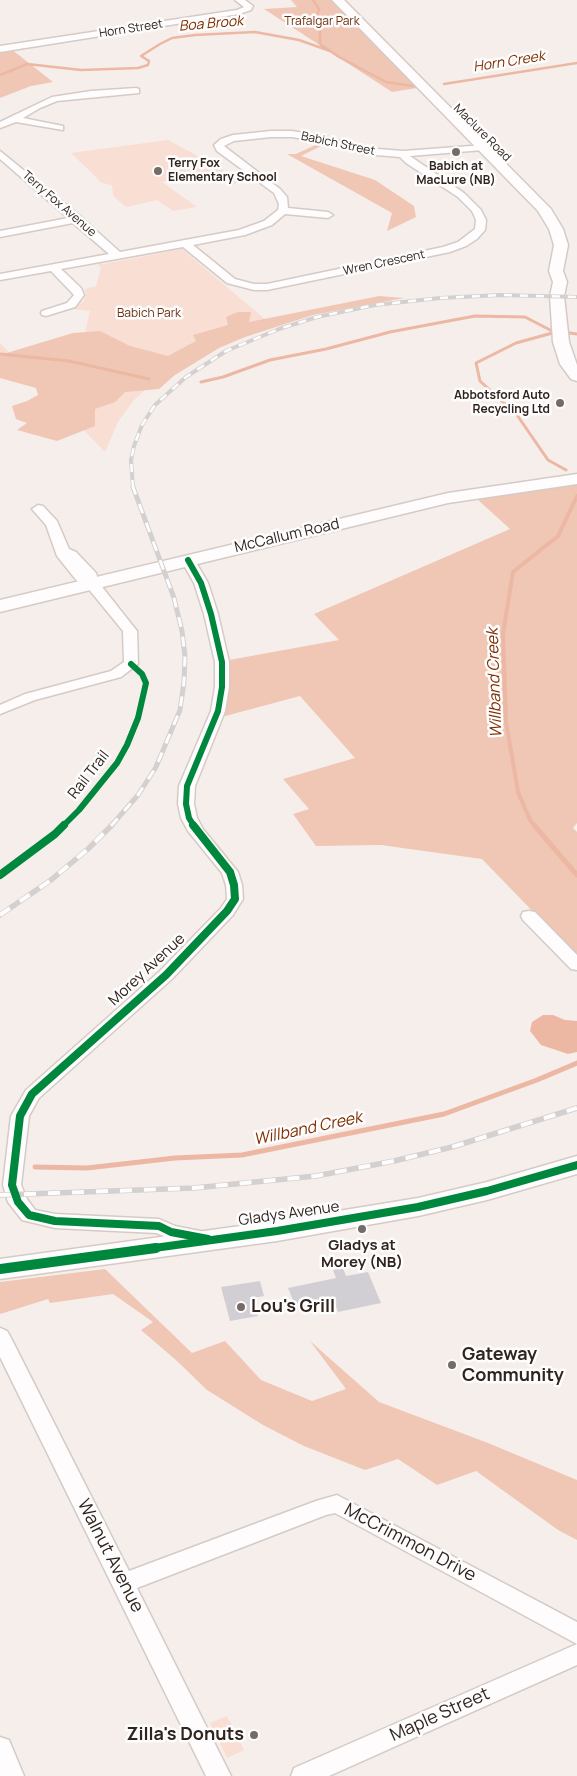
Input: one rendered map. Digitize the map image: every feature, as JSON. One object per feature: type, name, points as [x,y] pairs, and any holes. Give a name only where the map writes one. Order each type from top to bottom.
[{"type":"main road","name":"Maclure Road","points":[[338,0],[489,146]]},
{"type":"main road","name":"Maclure Road","points":[[350,0],[489,146],[544,209],[556,230],[561,246],[556,271],[560,282],[557,296],[561,342],[568,364],[577,376]]},
{"type":"main road","name":"McCallum Road","points":[[0,606],[456,497],[577,479]]},
{"type":"main road","name":"Gladys Avenue","points":[[0,1269],[277,1231],[418,1207],[487,1191],[577,1165]]},
{"type":"street","name":"Horn Street","points":[[0,49],[239,12],[248,8],[249,6],[239,0]]},
{"type":"street","points":[[0,125],[55,99],[86,94],[136,91]]},
{"type":"street","points":[[16,119],[60,128]]},
{"type":"street","name":"Babich Street","points":[[283,211],[284,204],[277,191],[220,150],[219,145],[224,141],[251,135],[292,134],[327,140],[364,151],[403,154],[489,146]]},
{"type":"street","name":"Terry Fox Avenue","points":[[0,154],[118,256]]},
{"type":"street","name":"Wren Crescent","points":[[185,243],[231,281],[254,287],[267,287],[446,250],[462,244],[473,237],[480,230],[481,220],[476,210],[460,195],[409,161],[403,154]]},
{"type":"street","points":[[0,277],[118,256],[256,228],[268,223],[283,211],[328,215]]},
{"type":"street","points":[[0,234],[77,219]]},
{"type":"street","points":[[46,313],[71,305],[79,295],[77,290],[54,267]]},
{"type":"street","points":[[0,710],[30,696],[116,674],[131,664],[130,631],[92,584],[91,576],[71,554],[63,551],[52,524],[38,509]]},
{"type":"street","name":"Morey Avenue","points":[[188,560],[201,583],[211,614],[222,662],[222,687],[218,711],[187,786],[186,804],[189,818],[196,831],[230,872],[234,885],[235,899],[227,911],[166,975],[32,1094],[20,1116],[12,1185],[18,1202],[29,1214],[55,1221],[159,1226],[171,1232],[208,1240]]},
{"type":"street","points":[[529,916],[577,965]]},
{"type":"street","name":"Walnut Avenue","points":[[0,1336],[219,1776]]},
{"type":"street","name":"McCrimmon Drive","points":[[124,1583],[324,1506],[337,1504],[577,1634]]},
{"type":"street","name":"Maple Street","points":[[303,1776],[577,1654]]},
{"type":"street","points":[[0,1748],[12,1776]]},
{"type":"green space","name":"Trafalgar Park","points":[[291,0],[331,0],[417,88],[392,92],[264,9],[297,7]]},
{"type":"green space","points":[[11,49],[53,82],[31,86],[0,98],[0,51]]},
{"type":"green space","points":[[168,140],[233,177],[247,178],[250,181],[232,184],[222,176],[207,179],[203,175],[162,182],[197,207],[173,211],[157,200],[126,207],[113,196],[112,185],[102,183],[71,153]]},
{"type":"green space","points":[[322,142],[327,143],[301,156],[375,180],[414,206],[416,217],[387,231],[392,213],[287,154],[296,154]]},
{"type":"green space","name":"Babich Park","points":[[182,249],[267,321],[165,372],[133,401],[118,422],[105,452],[9,353],[0,355],[0,343],[10,353],[85,333],[90,311],[72,309],[84,301],[85,289],[96,286],[101,268],[97,263],[104,264]]},
{"type":"green space","points":[[379,296],[404,298],[313,315],[245,337],[219,348],[175,375],[159,389],[125,392],[115,402],[95,409],[95,426],[57,441],[17,430],[27,423],[16,419],[12,406],[38,395],[36,388],[0,378],[0,355],[73,333],[100,331],[130,346],[168,356],[196,341],[193,335],[228,325],[226,317],[238,312],[251,312],[249,322]]},
{"type":"green space","points":[[577,482],[577,823],[573,828],[577,832],[577,957],[482,859],[381,845],[316,846],[293,814],[309,809],[283,779],[355,758],[300,696],[218,718],[229,660],[339,640],[314,614],[510,529],[477,499]]},
{"type":"green space","points":[[105,1269],[192,1353],[225,1341],[261,1380],[312,1401],[346,1389],[310,1341],[379,1402],[488,1443],[577,1480],[577,1540],[558,1530],[476,1471],[437,1485],[398,1459],[365,1470],[304,1446],[263,1425],[207,1390],[141,1330],[153,1322],[113,1294],[50,1303],[48,1299],[0,1314],[0,1282]]},
{"type":"green space","points":[[227,1716],[244,1750],[227,1758],[210,1723]]},
{"type":"shaded area","points":[[543,1015],[553,1015],[565,1020],[577,1021],[577,1052],[568,1054],[541,1045],[530,1031],[532,1022]]},
{"type":"building","points":[[343,1268],[346,1276],[368,1272],[381,1303],[338,1312],[334,1302],[297,1310],[288,1288],[336,1278],[333,1270]]},
{"type":"building","name":"Lou's Grill","points":[[260,1281],[264,1296],[253,1298],[258,1316],[230,1321],[221,1287]]},
{"type":"waterway","name":"Horn Creek","points":[[313,0],[319,9],[316,19],[320,26],[320,44],[339,57],[386,82],[413,86]]},
{"type":"waterway","name":"Boa Brook","points":[[0,75],[27,64],[81,70],[138,68],[148,65],[149,61],[141,56],[160,44],[172,38],[195,35],[255,32],[299,40],[330,51]]},
{"type":"waterway","name":"Horn Creek","points":[[444,84],[577,63]]},
{"type":"waterway","points":[[201,382],[223,377],[270,360],[326,349],[390,332],[475,316],[525,317],[554,332]]},
{"type":"waterway","name":"Willband Creek","points":[[556,332],[516,343],[476,363],[480,381],[517,415],[548,460],[566,470]]},
{"type":"waterway","name":"Willband Creek","points":[[563,332],[577,334]]},
{"type":"waterway","points":[[0,354],[69,361],[149,379]]},
{"type":"waterway","name":"Willband Creek","points":[[535,826],[530,820],[518,792],[506,722],[503,634],[513,572],[558,536],[577,496]]},
{"type":"waterway","name":"Willband Creek","points":[[534,825],[577,875]]},
{"type":"waterway","name":"Willband Creek","points":[[35,1167],[87,1168],[175,1158],[242,1155],[444,1114],[537,1080],[577,1063]]},
{"type":"railway","points":[[133,488],[131,460],[134,446],[142,425],[155,405],[186,377],[226,351],[279,329],[317,317],[375,305],[440,298],[501,295],[577,297]]},
{"type":"railway","points":[[111,826],[138,795],[156,767],[180,710],[184,682],[185,656],[182,631],[174,598],[133,487]]},
{"type":"railway","points":[[0,915],[51,880],[88,849],[111,826]]},
{"type":"railway","points":[[0,1195],[194,1188],[316,1176],[394,1161],[452,1147],[577,1108]]},
{"type":"cycle path","points":[[188,560],[201,583],[211,614],[222,662],[222,687],[218,711],[187,786],[186,804],[189,818],[196,831],[230,872],[234,885],[235,899],[227,911],[166,975],[32,1094],[20,1116],[12,1185],[18,1202],[29,1215],[55,1221],[159,1226],[171,1232],[208,1239]]},
{"type":"cycle path","name":"Rail Trail","points":[[0,875],[55,834],[79,810],[117,763],[138,718],[146,683],[142,674],[131,664]]},
{"type":"cycle path","points":[[0,1269],[277,1231],[418,1207],[487,1191],[577,1165]]},
{"type":"place","name":"Babich at MacLure (NB)","points":[[456,152]]},
{"type":"place","name":"Terry Fox Elementary School","points":[[158,171]]},
{"type":"place","name":"Abbotsford Auto Recycling Ltd","points":[[560,403]]},
{"type":"place","name":"Gladys at Morey (NB)","points":[[362,1229]]},
{"type":"place","name":"Lou's Grill","points":[[241,1307]]},
{"type":"place","name":"Gateway Community","points":[[452,1365]]},
{"type":"place","name":"Zilla's Donuts","points":[[254,1735]]}]
